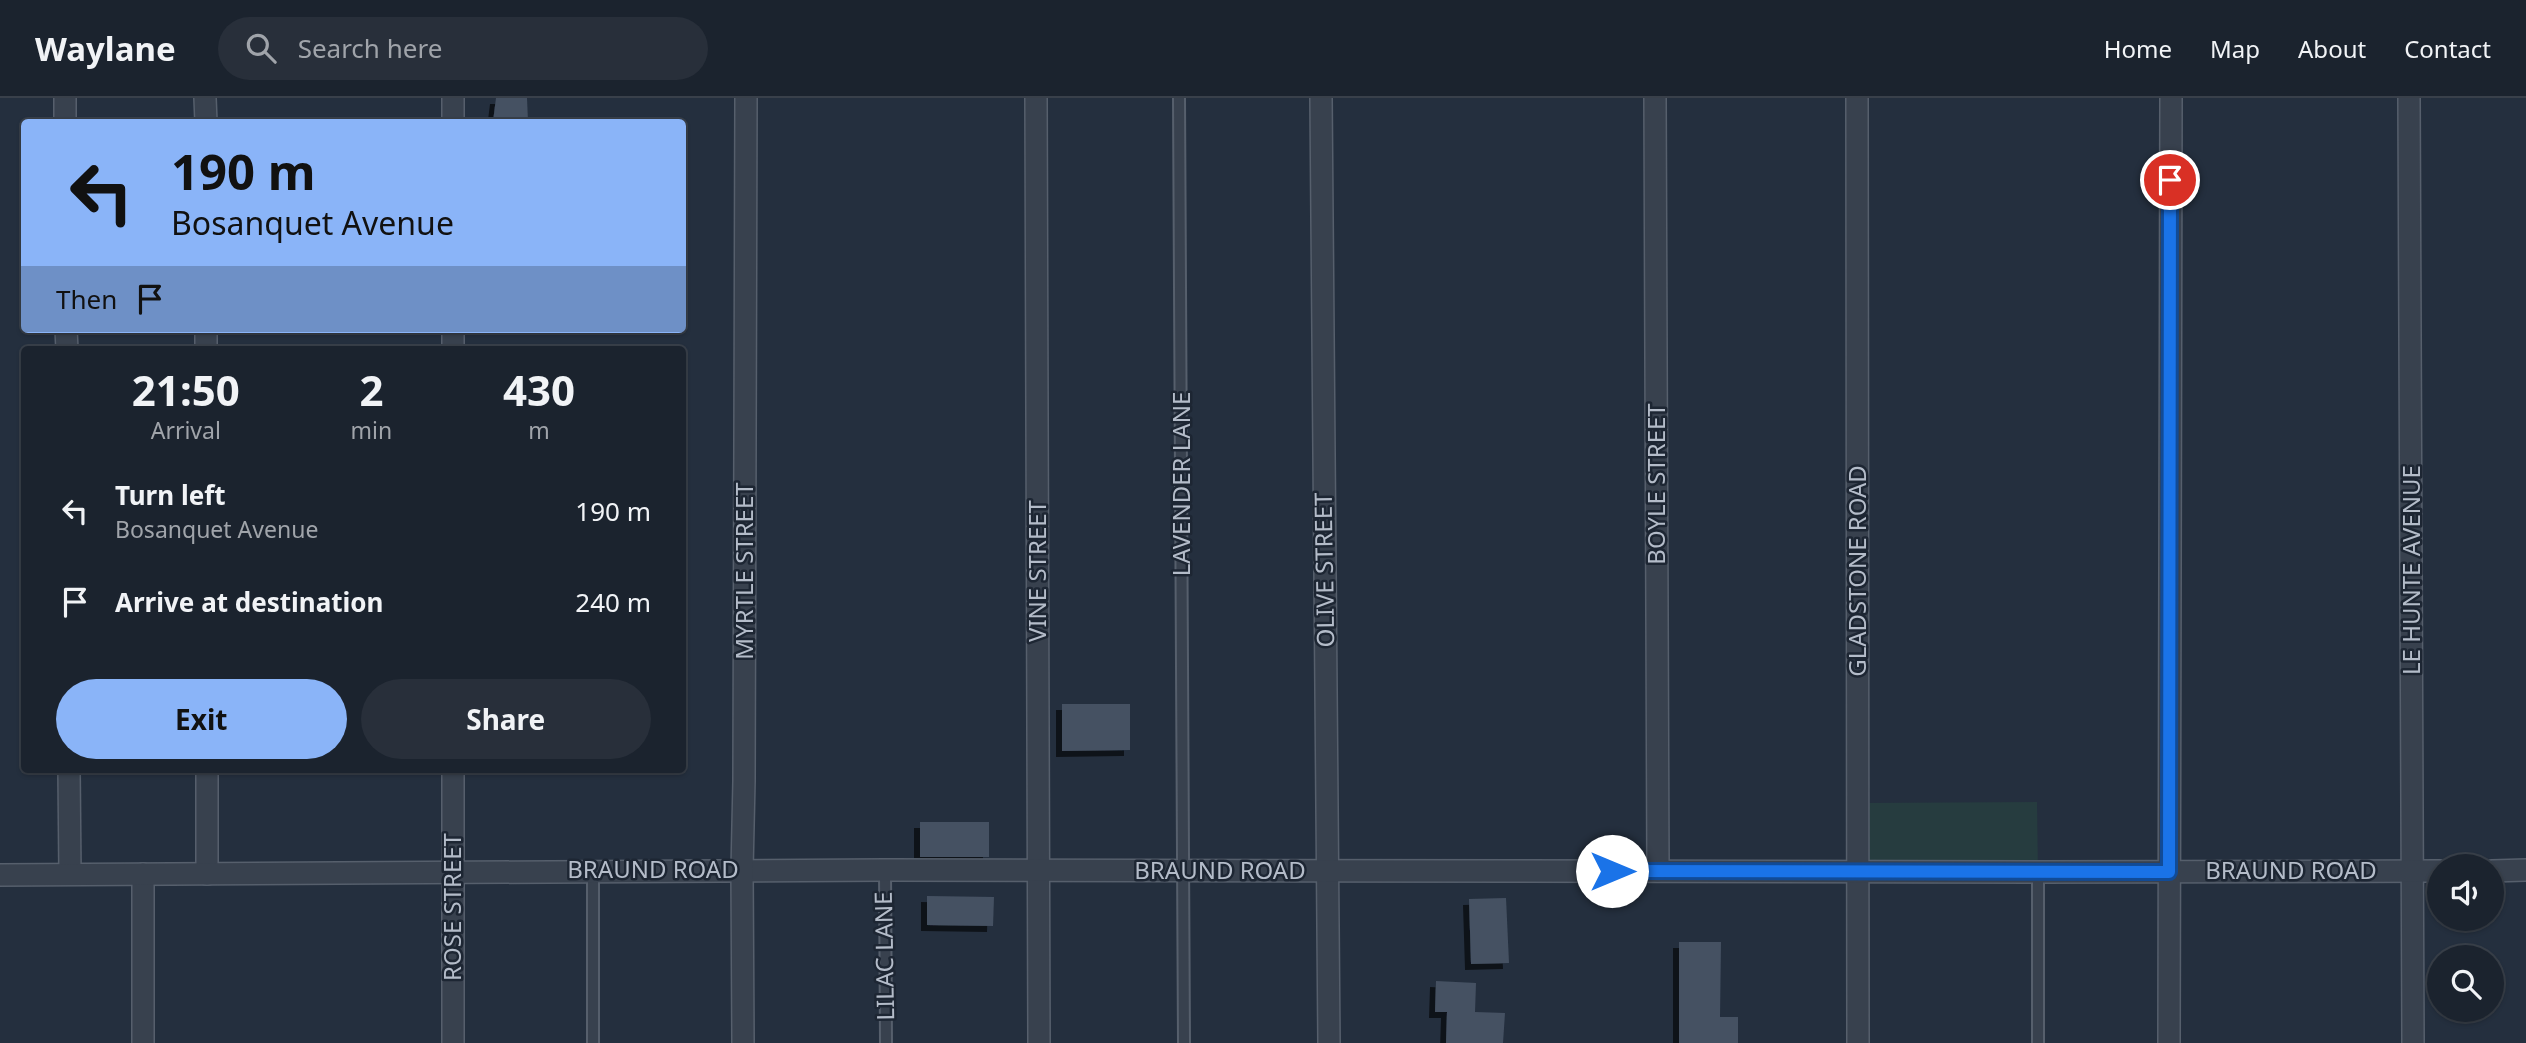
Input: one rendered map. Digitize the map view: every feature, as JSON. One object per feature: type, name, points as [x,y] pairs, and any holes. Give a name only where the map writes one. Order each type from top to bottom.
[{"type":"street","points":[[65,98],[65,119]]},
{"type":"street","points":[[205,98],[205,119]]},
{"type":"street","points":[[453,98],[453,119]]},
{"type":"street","name":"MYRTLE STREET","points":[[743,1043],[741,870],[744,753],[746,98]]},
{"type":"street","name":"VINE STREET","points":[[1036,98],[1039,1043]]},
{"type":"street","name":"OLIVE STREET","points":[[1321,98],[1329,1043]]},
{"type":"street","name":"BOYLE STREET","points":[[1654,98],[1658,871]]},
{"type":"street","name":"GLADSTONE ROAD","points":[[1857,98],[1858,1043]]},
{"type":"street","points":[[2169,1043],[2171,98]]},
{"type":"street","name":"LE HUNTE AVENUE","points":[[2409,98],[2413,1043]]},
{"type":"street","points":[[69,773],[70,874]]},
{"type":"street","points":[[206,773],[207,873]]},
{"type":"street","name":"ROSE STREET","points":[[453,773],[453,1043]]},
{"type":"street","name":"BRAUND ROAD","points":[[0,874],[593,870],[2427,871]]},
{"type":"street","points":[[2504,871],[2526,870]]},
{"type":"street","points":[[143,874],[143,1043]]},
{"type":"lane","name":"LAVENDER LANE","points":[[1179,98],[1184,1043]]},
{"type":"lane","points":[[593,870],[593,1043]]},
{"type":"lane","name":"LILAC LANE","points":[[885,870],[886,1043]]},
{"type":"lane","points":[[2038,872],[2038,1043]]},
{"type":"green space","points":[[2037,802],[2038,872],[1858,871],[1859,803]]},
{"type":"building","points":[[496,98],[527,98],[528,119],[493,119]]},
{"type":"building","points":[[1062,704],[1130,704],[1130,750],[1062,751]]},
{"type":"building","points":[[920,822],[989,822],[989,857],[920,857]]},
{"type":"building","points":[[927,896],[994,897],[993,926],[927,925]]},
{"type":"building","points":[[1506,898],[1509,963],[1471,964],[1469,899]]},
{"type":"building","points":[[1679,942],[1721,942],[1720,1017],[1738,1017],[1738,1043],[1679,1043]]},
{"type":"building","points":[[1436,981],[1476,983],[1475,1012],[1505,1013],[1503,1043],[1446,1043],[1447,1012],[1435,1012]]},
{"type":"route","points":[[1612,871],[2169,872],[2170,180]]}]
